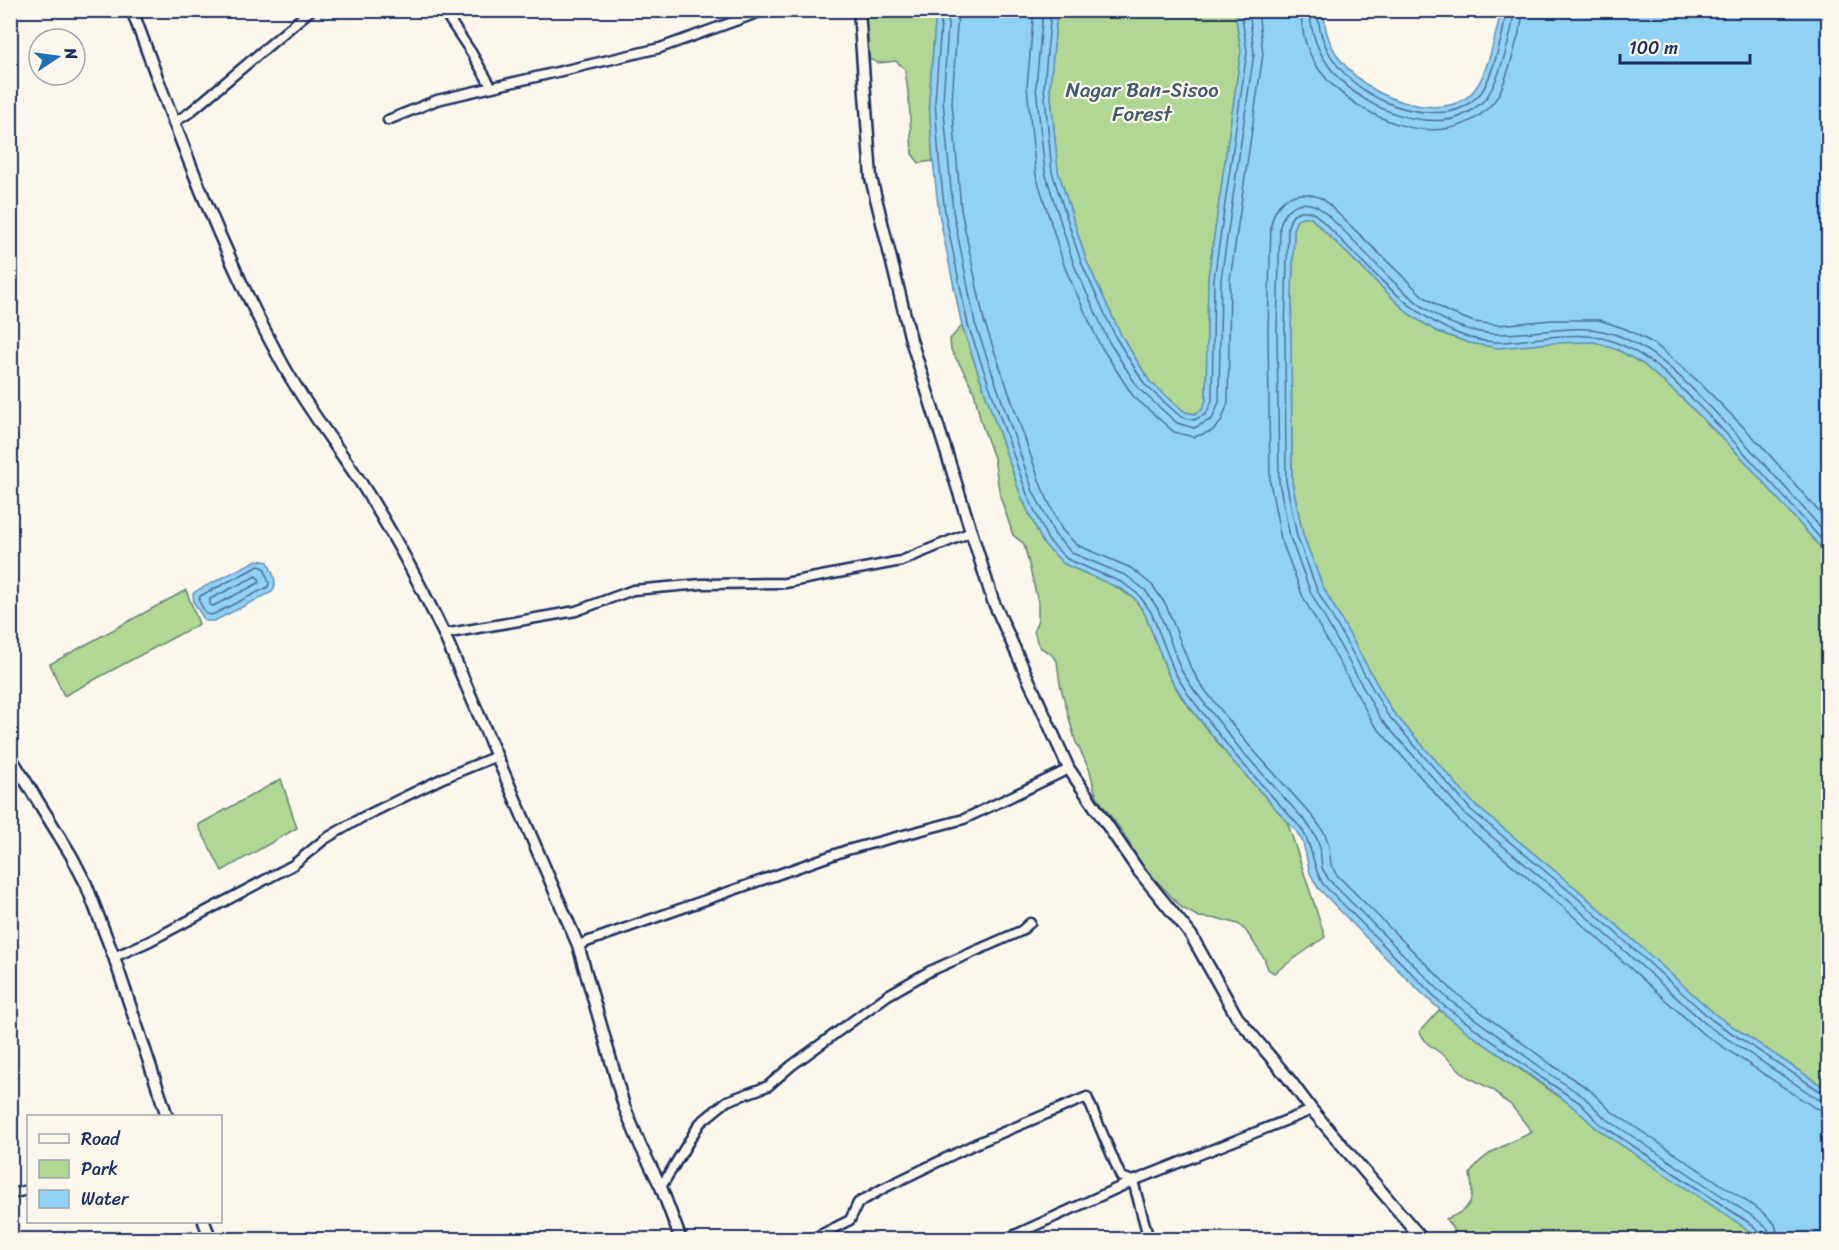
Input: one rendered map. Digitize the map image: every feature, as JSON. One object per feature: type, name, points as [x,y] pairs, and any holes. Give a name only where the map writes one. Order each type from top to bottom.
[{"type":"street","points":[[132,10],[173,123],[221,236],[281,362],[375,507],[423,591],[444,634],[578,945],[624,1106],[661,1186],[681,1239]]},
{"type":"street","points":[[173,123],[189,113],[311,10]]},
{"type":"street","points":[[443,10],[491,86]]},
{"type":"street","points":[[388,120],[437,100],[660,48],[766,10]]},
{"type":"street","points":[[858,10],[873,192],[911,340],[993,601],[1069,769],[1142,875],[1191,935],[1237,1017],[1289,1078],[1312,1110],[1423,1239]]},
{"type":"street","points":[[444,634],[576,611],[633,590],[702,584],[785,583],[901,561],[971,532]]},
{"type":"street","points":[[10,756],[76,864],[90,894],[114,957],[167,1115]]},
{"type":"street","points":[[114,957],[150,941],[293,866],[325,840],[361,818],[443,778],[497,756]]},
{"type":"street","points":[[578,945],[847,850],[964,819],[1069,769]]},
{"type":"street","points":[[661,1186],[700,1123],[727,1101],[768,1086],[791,1066],[888,995],[930,971],[1021,931],[1030,923]]},
{"type":"street","points":[[810,1239],[850,1220],[858,1203],[884,1188],[975,1144],[1087,1097],[1121,1177],[1133,1181]]},
{"type":"street","points":[[1004,1239],[1133,1181],[1312,1110]]},
{"type":"street","points":[[1133,1181],[1149,1239]]},
{"type":"street","points":[[11,1193],[27,1190]]},
{"type":"street","points":[[205,1223],[211,1239]]},
{"type":"green space","points":[[863,11],[936,11],[929,101],[933,161],[919,163],[912,154],[905,69],[896,61],[878,63],[867,58]]},
{"type":"green space","name":"Nagar Ban-Sisoo Forest","points":[[1057,11],[1235,11],[1241,51],[1208,278],[1206,400],[1202,410],[1194,414],[1185,412],[1150,382],[1121,335],[1086,260],[1058,171],[1050,88]]},
{"type":"green space","points":[[1305,216],[1311,218],[1409,314],[1436,331],[1469,343],[1595,342],[1618,350],[1643,364],[1683,399],[1744,460],[1828,556],[1828,1090],[1717,1016],[1578,890],[1475,805],[1392,711],[1323,587],[1303,535],[1292,482],[1291,330],[1294,227],[1298,219]]},
{"type":"green space","points":[[962,326],[1021,496],[1043,543],[1134,598],[1145,614],[1169,676],[1182,698],[1230,758],[1287,821],[1325,937],[1274,973],[1268,969],[1264,958],[1246,931],[1238,924],[1199,917],[1182,908],[1141,864],[1095,792],[1090,771],[1075,740],[1060,684],[1057,661],[1037,642],[1034,630],[1038,620],[1038,602],[1024,544],[1013,535],[1000,496],[994,458],[981,422],[974,392],[951,350],[950,339]]},
{"type":"green space","points":[[186,590],[199,624],[64,696],[50,664]]},
{"type":"green space","points":[[281,779],[297,828],[222,871],[198,825]]},
{"type":"green space","points":[[1439,1010],[1576,1108],[1596,1128],[1760,1239],[1463,1239],[1446,1219],[1461,1212],[1470,1202],[1472,1190],[1470,1174],[1475,1166],[1489,1154],[1532,1132],[1511,1105],[1495,1091],[1466,1076],[1428,1044],[1419,1032]]},
{"type":"water","points":[[936,11],[1057,11],[1050,88],[1058,171],[1086,260],[1121,335],[1150,382],[1185,412],[1194,414],[1202,410],[1206,400],[1208,278],[1241,51],[1235,11],[1324,11],[1326,29],[1335,53],[1359,79],[1373,89],[1397,100],[1411,104],[1440,106],[1453,104],[1465,98],[1480,82],[1491,52],[1501,11],[1828,11],[1828,556],[1744,460],[1683,399],[1643,364],[1618,350],[1595,342],[1498,348],[1469,343],[1436,331],[1409,314],[1308,217],[1298,219],[1294,227],[1291,330],[1292,482],[1303,535],[1323,587],[1392,711],[1475,805],[1578,890],[1717,1016],[1828,1090],[1828,1239],[1760,1239],[1596,1128],[1559,1096],[1478,1040],[1423,995],[1318,888],[1310,873],[1303,842],[1296,831],[1230,758],[1183,698],[1169,676],[1145,614],[1134,598],[1121,589],[1064,564],[1043,543],[1021,496],[962,326],[939,214],[929,101]]},
{"type":"water","points":[[257,560],[268,562],[275,581],[272,592],[214,621],[205,621],[194,603],[193,594]]}]
